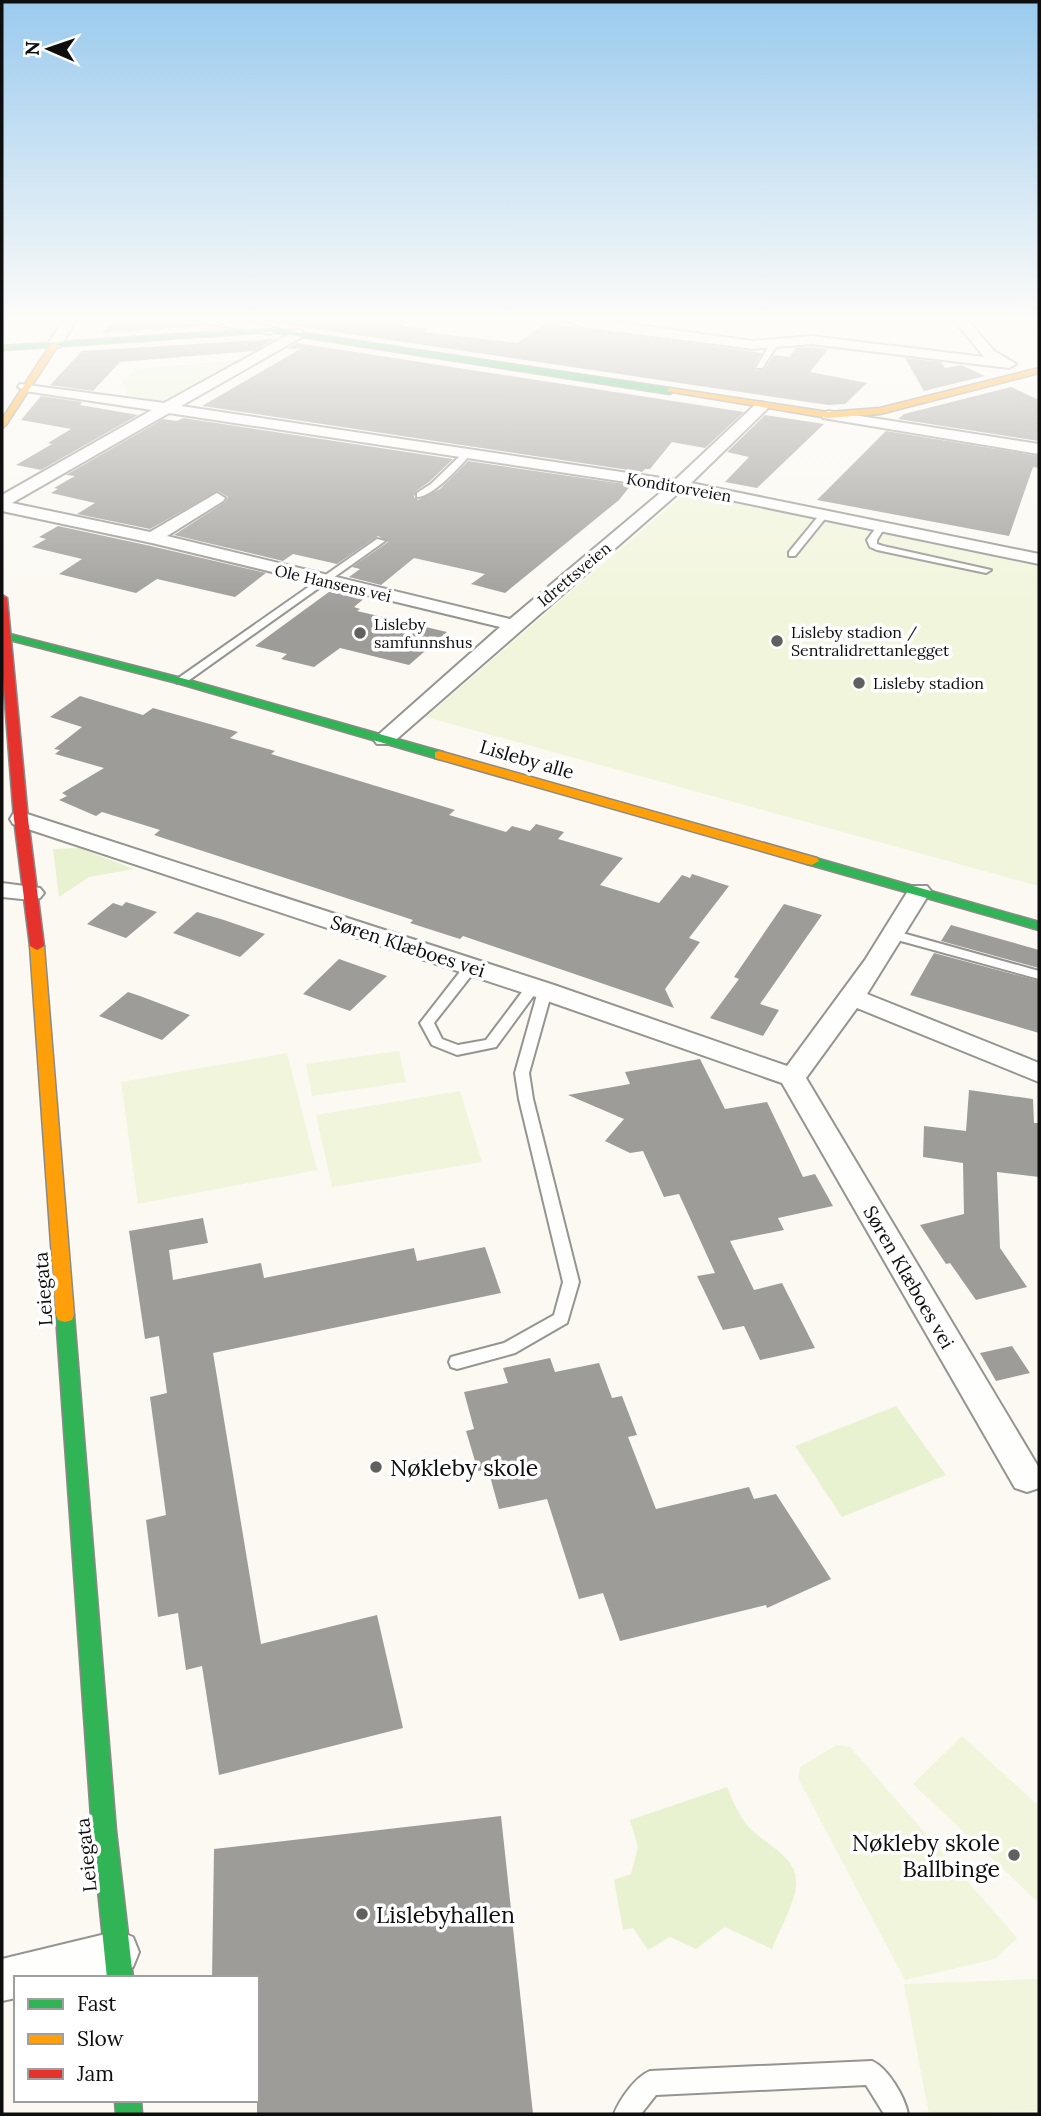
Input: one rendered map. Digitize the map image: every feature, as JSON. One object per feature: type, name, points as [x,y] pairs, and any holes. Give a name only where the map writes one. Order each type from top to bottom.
[{"type":"street","points":[[2,504],[155,416]]},
{"type":"street","name":"Konditorveien","points":[[212,416],[679,485],[1039,559]]},
{"type":"street","name":"Idrettsveien","points":[[384,740],[679,485],[752,416]]},
{"type":"street","points":[[833,416],[1039,449]]},
{"type":"street","points":[[153,538],[217,498]]},
{"type":"street","name":"Ole Hansens vei","points":[[2,504],[514,625]]},
{"type":"street","name":"Leiegata","points":[[2,598],[22,820],[32,893],[104,1831],[119,1965]]},
{"type":"street","name":"Lisleby alle","points":[[4,635],[181,681],[1039,926]]},
{"type":"street","name":"Søren Klæboes vei","points":[[22,820],[539,989],[792,1077],[1033,1476]]},
{"type":"street","points":[[2,890],[32,893]]},
{"type":"street","points":[[792,1077],[853,997],[895,935],[919,891]]},
{"type":"street","points":[[853,997],[1039,1073]]},
{"type":"street","points":[[33,1976],[119,1965]]},
{"type":"lane","points":[[420,495],[434,486],[467,454]]},
{"type":"lane","points":[[792,554],[824,515]]},
{"type":"lane","points":[[881,527],[872,540],[873,545],[880,548],[986,570]]},
{"type":"lane","points":[[181,681],[320,580],[380,541]]},
{"type":"lane","points":[[895,935],[1039,975]]},
{"type":"lane","points":[[471,967],[427,1023],[436,1042],[457,1051],[491,1044],[539,989]]},
{"type":"lane","points":[[457,1362],[509,1348],[561,1319],[571,1282],[522,1073],[539,989]]},
{"type":"lane","points":[[626,2114],[650,2083],[872,2073],[895,2108],[896,2114]]},
{"type":"green space","name":"Lisleby stadion / Sentralidrettanlegget","points":[[686,492],[1039,566],[1039,886],[426,717]]},
{"type":"green space","points":[[79,848],[134,869],[89,877],[59,897],[53,849]]},
{"type":"green space","points":[[399,1051],[406,1082],[312,1096],[306,1064]]},
{"type":"green space","points":[[287,1053],[317,1170],[138,1204],[121,1082]]},
{"type":"green space","points":[[460,1091],[482,1162],[332,1187],[316,1115]]},
{"type":"green space","points":[[896,1406],[946,1475],[842,1517],[795,1446]]},
{"type":"green space","name":"Nøkleby skole Ballbinge","points":[[962,1736],[1039,1806],[1039,1903],[913,1784]]},
{"type":"green space","points":[[837,1745],[850,1747],[1017,1938],[995,1959],[905,1980],[798,1778],[800,1767]]},
{"type":"green space","points":[[727,1787],[748,1826],[782,1854],[794,1870],[795,1893],[772,1949],[725,1927],[696,1949],[670,1937],[648,1950],[633,1928],[623,1930],[614,1880],[631,1874],[638,1847],[630,1820]]},
{"type":"green space","points":[[1039,1979],[1039,2111],[929,2114],[904,1984]]},
{"type":"building","points":[[25,416],[137,416],[41,470],[16,465],[52,444],[48,443],[71,429],[21,420]]},
{"type":"building","points":[[267,416],[740,416],[705,448],[672,442],[650,469],[642,472]]},
{"type":"building","points":[[764,416],[824,424],[757,488],[725,482],[749,457],[727,452]]},
{"type":"building","points":[[902,416],[1039,416],[1039,441],[898,419]]},
{"type":"building","points":[[183,418],[453,459],[416,491],[414,497],[418,500],[440,489],[468,461],[631,485],[619,500],[505,593],[471,584],[485,574],[414,558],[381,585],[349,577],[360,569],[352,567],[388,542],[378,536],[337,564],[293,554],[283,561],[174,535],[225,502],[228,497],[218,491],[150,529],[77,514],[95,503],[51,493],[58,489],[54,488],[75,476],[66,475],[163,419],[177,421]]},
{"type":"building","points":[[886,431],[1039,456],[1039,468],[1033,467],[1009,536],[817,500]]},
{"type":"building","points":[[58,526],[266,573],[235,597],[157,579],[136,593],[59,574],[82,559],[32,547],[46,539],[39,537]]},
{"type":"building","points":[[333,589],[366,597],[354,607],[360,609],[357,611],[447,632],[409,665],[340,648],[314,667],[281,659],[287,654],[255,646]]},
{"type":"building","points":[[80,696],[143,715],[153,708],[238,732],[230,738],[275,751],[271,754],[455,810],[449,815],[506,832],[512,826],[530,831],[536,824],[564,832],[558,839],[623,858],[600,885],[659,903],[682,875],[690,878],[692,874],[729,886],[689,938],[700,942],[665,989],[674,1008],[463,936],[460,939],[410,923],[413,920],[154,835],[160,830],[102,812],[96,816],[59,800],[67,796],[62,793],[104,768],[55,754],[60,750],[54,749],[82,727],[50,717]]},
{"type":"building","points":[[126,902],[157,912],[126,938],[87,924],[113,903],[122,906]]},
{"type":"building","points":[[784,904],[822,915],[760,1004],[779,1010],[763,1036],[710,1018],[739,979],[734,977]]},
{"type":"building","points":[[197,912],[265,934],[240,957],[173,933]]},
{"type":"building","points":[[951,925],[1039,950],[1039,968],[941,941]]},
{"type":"building","points":[[934,953],[1039,981],[1039,1033],[910,995]]},
{"type":"building","points":[[339,959],[387,976],[350,1011],[303,994]]},
{"type":"building","points":[[128,992],[190,1015],[162,1040],[99,1016]]},
{"type":"building","points":[[700,1059],[725,1109],[767,1102],[803,1177],[815,1174],[833,1206],[778,1218],[784,1230],[730,1241],[754,1290],[782,1283],[815,1348],[760,1360],[744,1326],[723,1330],[697,1276],[715,1273],[679,1194],[664,1197],[643,1151],[630,1153],[605,1141],[624,1119],[568,1095],[630,1084],[625,1072]]},
{"type":"building","points":[[969,1090],[1033,1099],[1034,1123],[1038,1123],[1039,1177],[997,1172],[1000,1248],[1027,1287],[976,1300],[950,1263],[946,1264],[920,1225],[964,1214],[963,1163],[923,1157],[924,1126],[966,1131]]},
{"type":"building","points":[[203,1218],[208,1243],[169,1250],[173,1280],[261,1263],[264,1278],[414,1248],[417,1261],[485,1247],[501,1293],[213,1353],[261,1644],[377,1615],[403,1728],[219,1775],[202,1666],[186,1670],[178,1613],[158,1617],[146,1520],[166,1515],[150,1397],[167,1393],[159,1336],[145,1339],[129,1231]]},
{"type":"building","points":[[1012,1346],[1030,1373],[996,1381],[980,1353]]},
{"type":"building","points":[[550,1358],[555,1372],[599,1363],[612,1398],[622,1396],[637,1435],[628,1437],[656,1509],[749,1487],[754,1499],[776,1494],[831,1579],[767,1608],[766,1605],[620,1641],[603,1593],[579,1599],[547,1499],[499,1509],[488,1469],[478,1471],[466,1431],[474,1429],[464,1392],[508,1383],[503,1368]]},
{"type":"building","name":"Lislebyhallen","points":[[501,1816],[533,2114],[257,2114],[259,1976],[212,1976],[214,1849]]},
{"type":"traffic: fast","points":[[3,635],[181,681],[439,755]]},
{"type":"traffic: fast","points":[[812,861],[1039,926]]},
{"type":"traffic: fast","points":[[65,1315],[104,1831],[120,1976]]},
{"type":"traffic: fast","points":[[128,2102],[129,2114]]},
{"type":"traffic: slow","points":[[2,425],[8,416]]},
{"type":"traffic: slow","points":[[439,755],[812,861]]},
{"type":"traffic: slow","points":[[37,946],[65,1315]]},
{"type":"traffic: jam","points":[[2,598],[21,819],[37,946]]},
{"type":"place","name":"Lisleby samfunnshus","points":[[360,633]]},
{"type":"place","name":"Lisleby stadion / Sentralidrettanlegget","points":[[777,641]]},
{"type":"place","name":"Lisleby stadion","points":[[859,683]]},
{"type":"place","name":"Nøkleby skole","points":[[376,1467]]},
{"type":"place","name":"Nøkleby skole Ballbinge","points":[[1014,1855]]},
{"type":"place","name":"Lislebyhallen","points":[[362,1914]]}]
